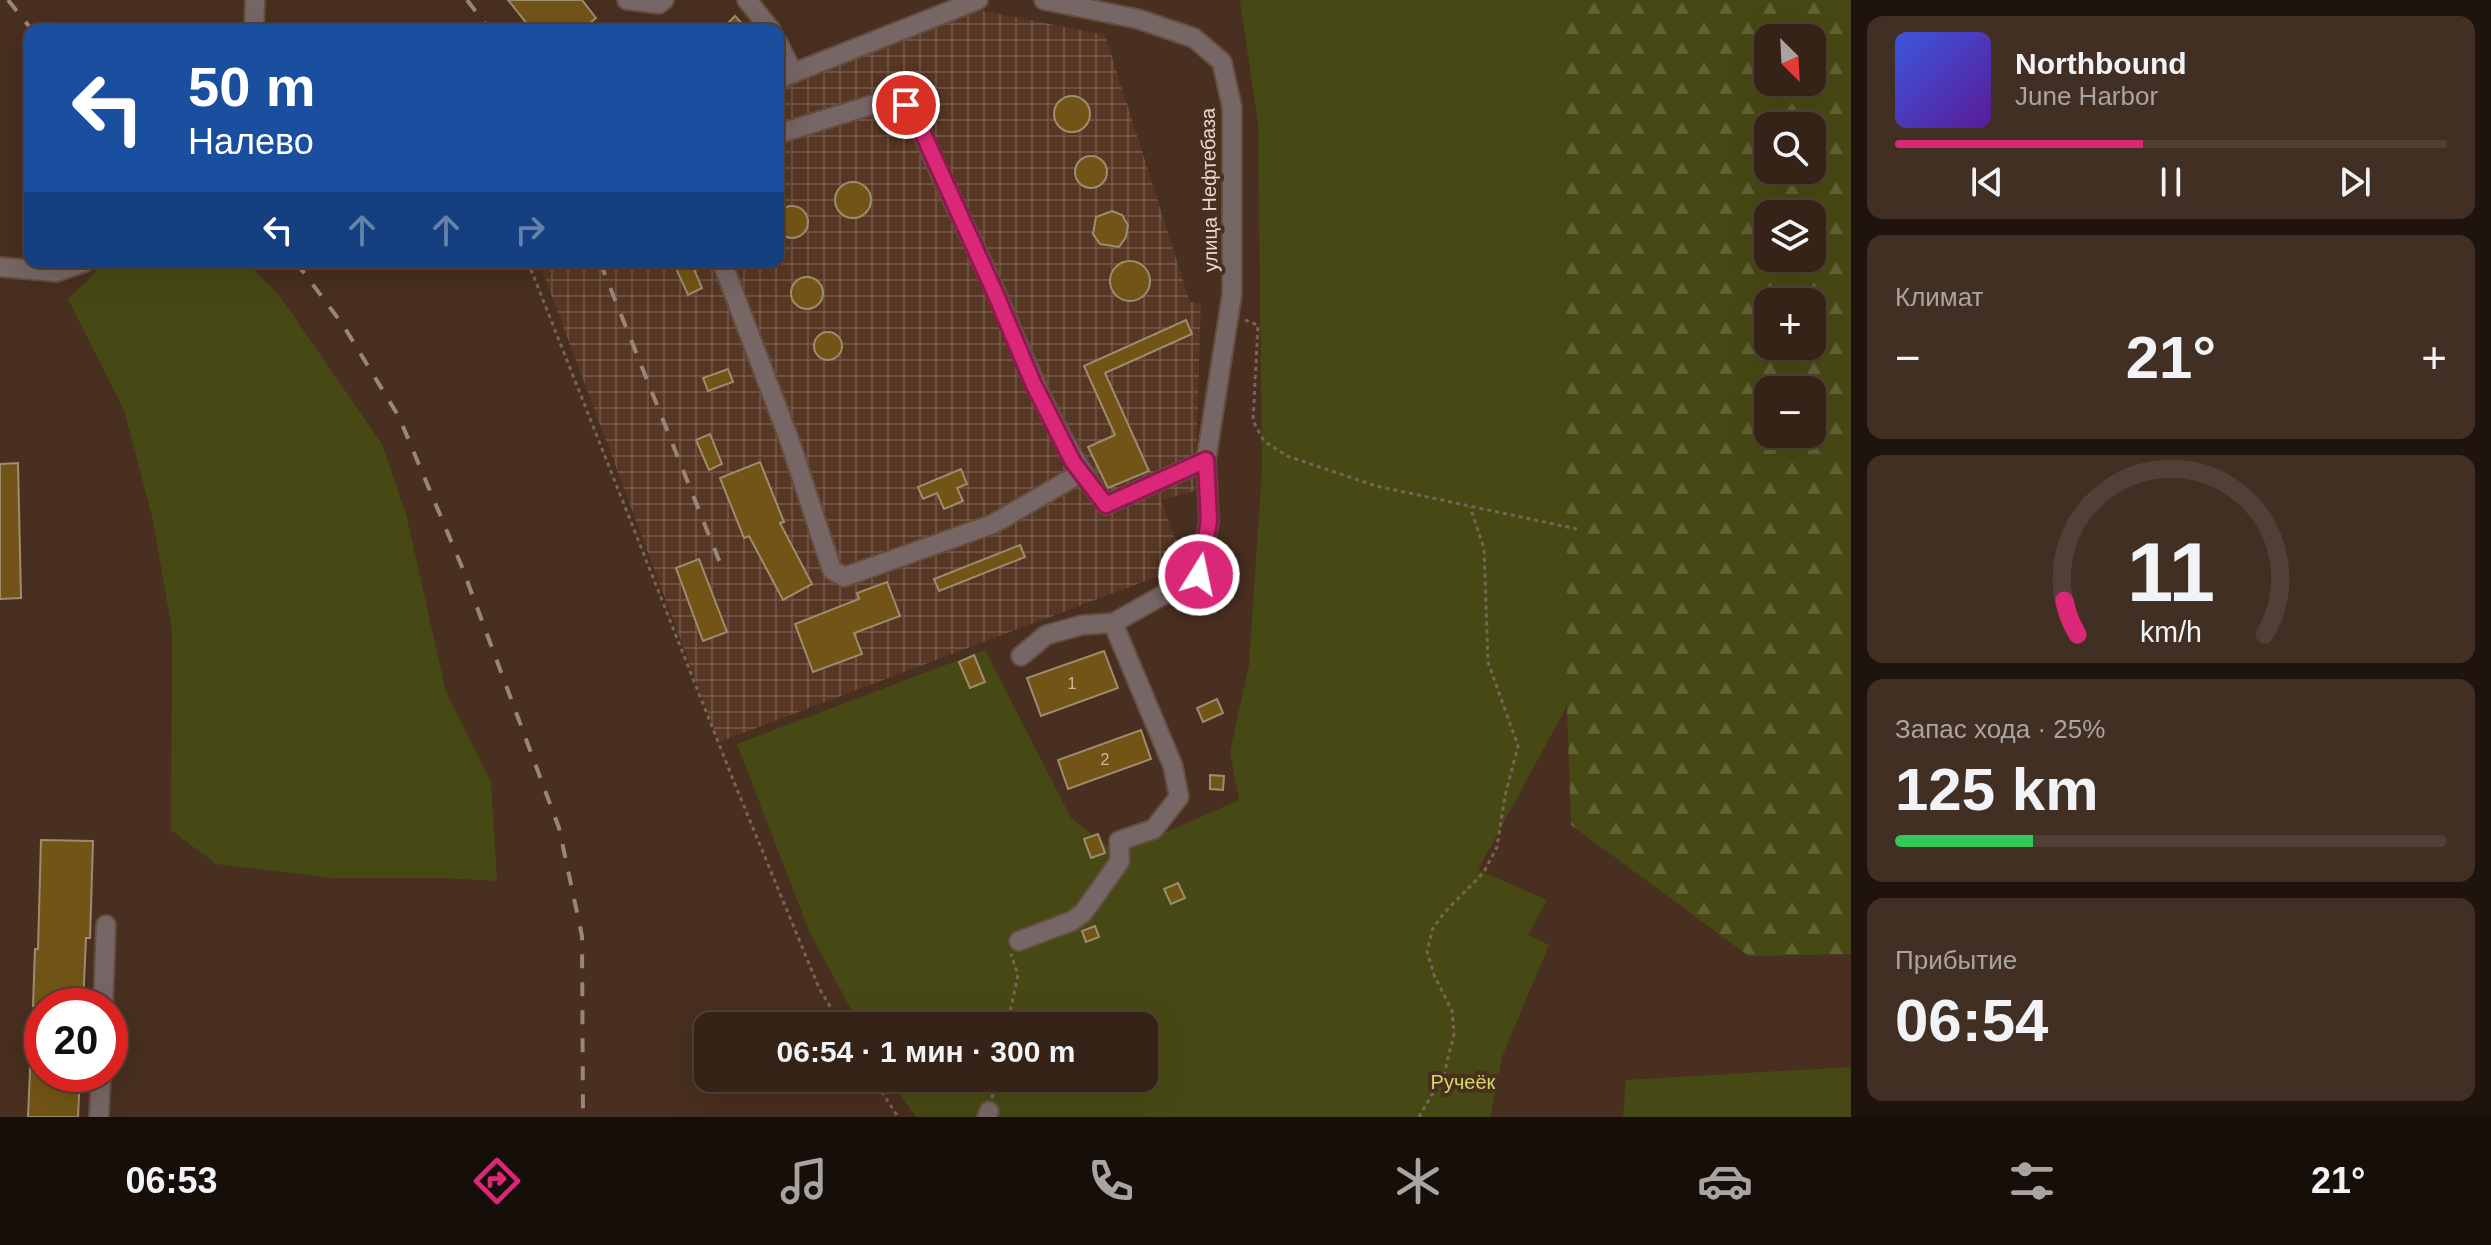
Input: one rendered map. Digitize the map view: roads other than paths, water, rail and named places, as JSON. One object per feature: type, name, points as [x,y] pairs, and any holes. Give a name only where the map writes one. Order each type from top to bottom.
[{"type":"street","points":[[254,24],[255,0]]},
{"type":"street","points":[[627,0],[659,4],[664,0]]},
{"type":"street","points":[[747,0],[766,24]]},
{"type":"street","points":[[785,76],[978,0]]},
{"type":"street","name":"улица Нефтебаза","points":[[1044,0],[1138,19],[1194,38],[1222,62],[1232,107],[1230,313],[1206,460],[1209,521],[1199,575],[1113,623]]},
{"type":"street","points":[[784,132],[884,101],[906,105],[916,118],[1033,383],[1081,473],[1106,505],[1206,460]]},
{"type":"street","points":[[0,267],[56,272],[68,268]]},
{"type":"street","points":[[724,268],[789,439],[832,570],[844,577],[993,524],[1081,473]]},
{"type":"street","points":[[1019,941],[1072,921],[1083,913],[1120,861],[1119,841],[1154,829],[1179,797],[1173,766],[1113,623],[1082,625],[1046,635],[1021,656]]},
{"type":"street","points":[[104,988],[106,925]]},
{"type":"street","points":[[99,1117],[100,1092]]},
{"type":"railway","points":[[8,0],[27,24]]},
{"type":"railway","points":[[467,0],[485,24]]},
{"type":"railway","points":[[300,268],[343,325],[399,417],[462,567],[559,828],[582,936],[583,1117]]},
{"type":"railway","points":[[602,268],[724,573]]},
{"type":"park label","name":"Ручеёк","points":[[1463,1082]]}]
